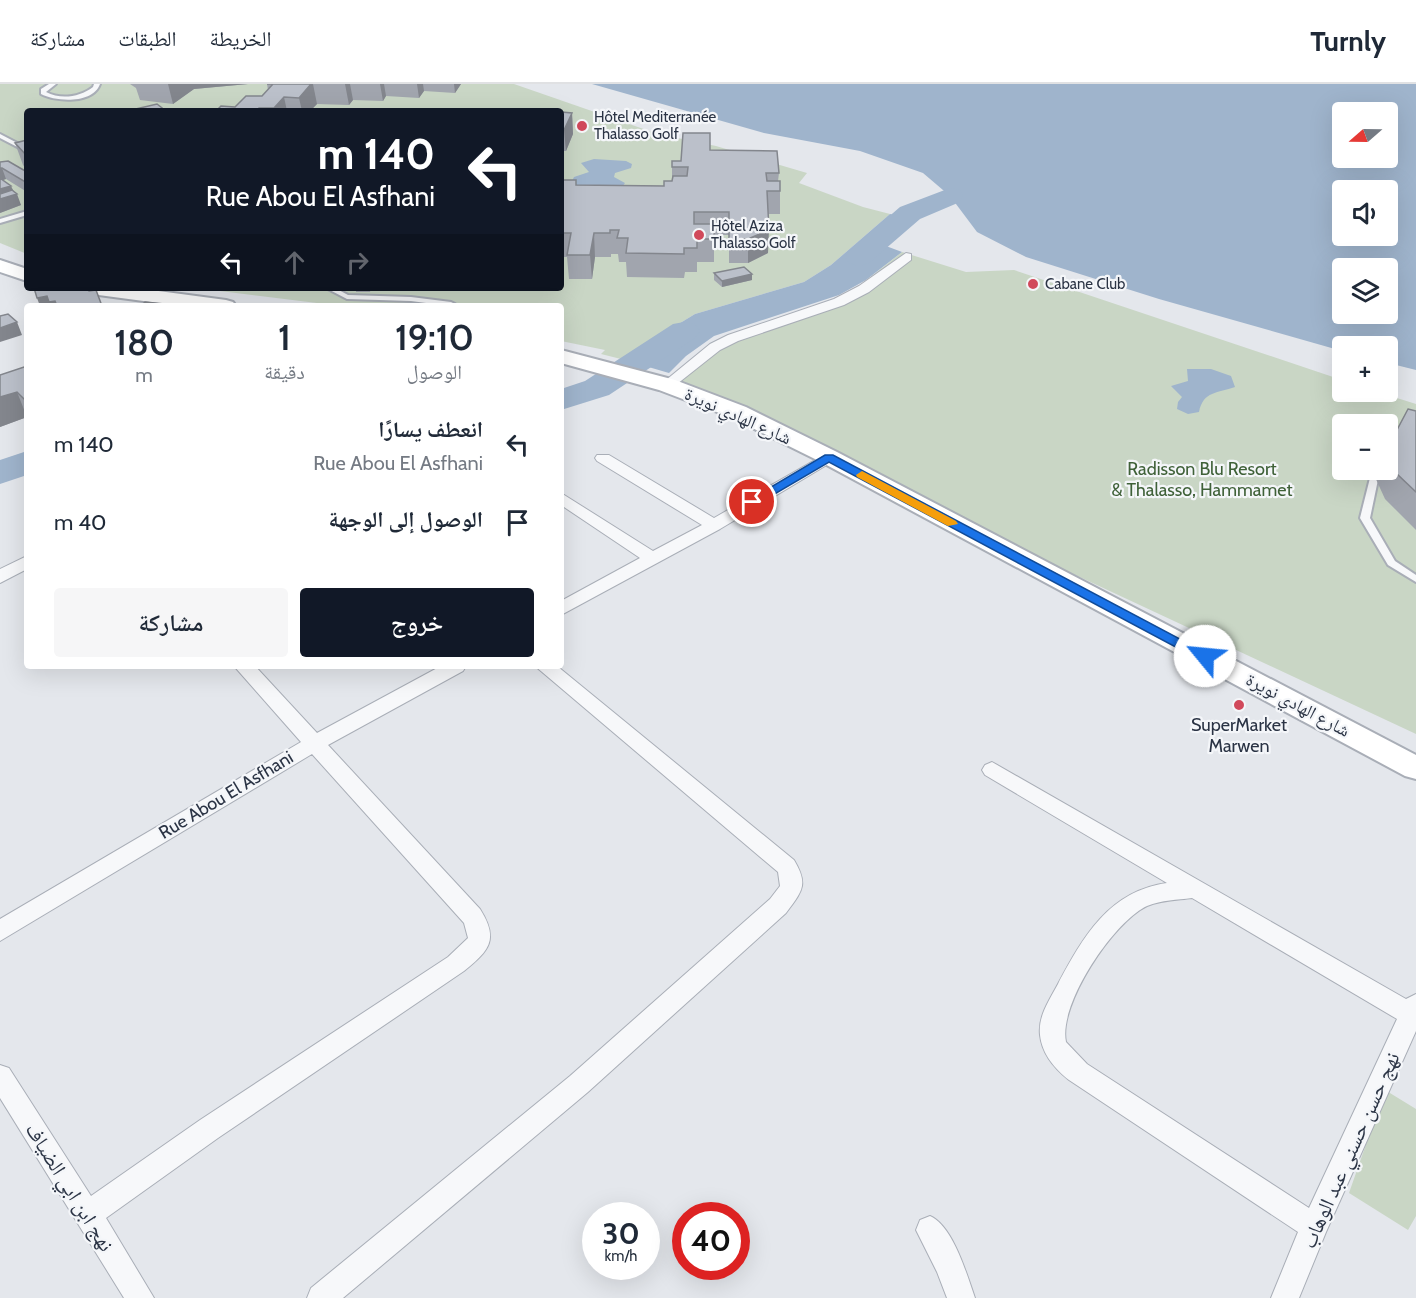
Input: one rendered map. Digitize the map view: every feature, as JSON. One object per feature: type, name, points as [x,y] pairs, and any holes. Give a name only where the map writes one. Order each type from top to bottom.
[{"type":"street","points":[[662,383],[715,347],[733,338],[839,302],[864,289],[906,257]]},
{"type":"street","points":[[0,266],[24,274]]},
{"type":"street","points":[[114,291],[204,303]]},
{"type":"street","name":"شارع الهادي نويرة","points":[[571,358],[662,383],[738,412],[829,457],[1416,768]]},
{"type":"street","points":[[564,607],[714,525],[829,457]]},
{"type":"street","points":[[603,458],[714,525]]},
{"type":"street","points":[[564,500],[653,559]]},
{"type":"street","points":[[0,577],[24,563]]},
{"type":"street","points":[[86,1216],[228,1116],[456,964],[475,948],[481,936],[479,926],[472,916],[247,669]]},
{"type":"street","name":"Rue Abou El Asfhani","points":[[0,931],[313,744],[450,669]]},
{"type":"street","points":[[321,1298],[579,1084],[778,906],[793,885],[794,877],[786,866],[549,669]]},
{"type":"street","points":[[992,770],[1193,889],[1413,1009]]},
{"type":"street","points":[[1193,889],[1146,896],[1126,906],[1110,919],[1053,1017],[1050,1031],[1054,1046],[1063,1061],[1078,1072],[1314,1227]]},
{"type":"street","name":"نهج حسن حسني عبد الوهاب","points":[[1285,1298],[1314,1227],[1413,1009]]},
{"type":"street","name":"نهج ابن ابي الضياف","points":[[0,1076],[86,1216],[140,1298]]},
{"type":"street","points":[[930,1230],[949,1264],[961,1298]]},
{"type":"lane","points":[[53,84],[43,90],[43,93],[64,99],[85,95],[96,88],[97,84]]},
{"type":"lane","points":[[0,136],[24,148]]},
{"type":"lane","points":[[0,221],[24,214]]},
{"type":"lane","points":[[334,291],[347,297],[451,303]]},
{"type":"lane","points":[[1374,480],[1365,518],[1391,562],[1416,579]]},
{"type":"green space","name":"Hôtel Aziza Thalasso Golf","points":[[0,84],[514,84],[658,134],[716,146],[807,173],[799,183],[863,207],[890,214],[831,265],[804,282],[695,314],[621,359],[601,354],[605,350],[564,342],[564,303],[317,303],[220,291],[564,291],[564,108],[24,108],[24,253],[0,243]]},
{"type":"green space","name":"Radisson Blu Resort & Thalasso, Hammamet","points":[[902,252],[966,272],[1014,270],[1332,377],[1332,402],[1398,402],[1398,398],[1416,404],[1416,734],[671,386],[694,359],[721,338],[844,298]]},
{"type":"green space","points":[[1385,1090],[1416,1109],[1416,1216],[1408,1230],[1349,1193]]},
{"type":"water","points":[[592,84],[1416,84],[1416,370],[1398,366],[1398,336],[1332,336],[1332,348],[1159,299],[1026,257],[977,232],[950,196],[923,173],[860,151],[764,133]]},
{"type":"water","points":[[594,159],[626,161],[632,164],[631,168],[615,173],[614,177],[625,183],[622,187],[577,186],[572,181],[574,177],[589,172],[581,163]]},
{"type":"water","points":[[890,214],[916,220],[886,246],[902,252],[866,280],[839,295],[714,336],[686,356],[669,373],[621,359],[695,314],[804,282],[831,265]]},
{"type":"water","points":[[1187,369],[1211,369],[1231,376],[1235,387],[1208,396],[1199,412],[1188,414],[1177,409],[1182,397],[1171,386],[1188,381]]},
{"type":"building","points":[[273,84],[311,84],[299,98],[284,97],[274,108],[219,108],[221,106],[235,107],[246,96],[262,96]]},
{"type":"building","points":[[157,104],[162,108],[140,108]]},
{"type":"building","points":[[564,112],[572,113],[564,130]]},
{"type":"building","points":[[683,133],[710,133],[710,150],[777,151],[779,173],[766,173],[767,181],[780,181],[780,191],[767,191],[769,230],[748,239],[729,239],[729,212],[694,212],[694,224],[714,224],[714,239],[697,239],[697,248],[684,248],[684,254],[626,253],[628,238],[617,238],[619,230],[610,230],[610,233],[594,233],[590,255],[567,255],[571,233],[564,233],[564,180],[576,180],[576,185],[664,186],[664,181],[672,181],[673,176],[687,176],[688,167],[672,167],[672,161],[681,161]]},
{"type":"building","points":[[24,141],[24,153],[15,143]]},
{"type":"building","points":[[8,161],[24,170],[24,181],[0,168],[0,162]]},
{"type":"building","points":[[0,178],[11,186],[0,189]]},
{"type":"building","points":[[12,190],[17,194],[0,199],[0,194]]},
{"type":"building","points":[[744,267],[752,274],[722,281],[714,273]]},
{"type":"building","points":[[35,291],[96,291],[101,303],[56,303],[55,301],[49,302],[47,296],[37,298]]},
{"type":"building","points":[[8,314],[17,322],[0,328],[0,316]]},
{"type":"building","points":[[24,367],[24,399],[17,392],[0,397],[0,375]]},
{"type":"building","points":[[1408,409],[1416,411],[1416,492],[1398,475],[1398,428]]},
{"type":"waterway","points":[[859,257],[910,213],[950,196]]},
{"type":"waterway","points":[[564,399],[597,388],[684,331]]},
{"type":"waterway","points":[[0,473],[24,463]]},
{"type":"slow traffic","points":[[862,475],[952,524]]},
{"type":"place","name":"Hôtel Mediterranée Thalasso Golf","points":[[582,126]]},
{"type":"place","name":"Hôtel Aziza Thalasso Golf","points":[[699,235]]},
{"type":"place","name":"Cabane Club","points":[[1033,284]]},
{"type":"place","name":"SuperMarket Marwen","points":[[1239,705]]},
{"type":"route","points":[[752,502],[829,457],[1205,656]]}]
